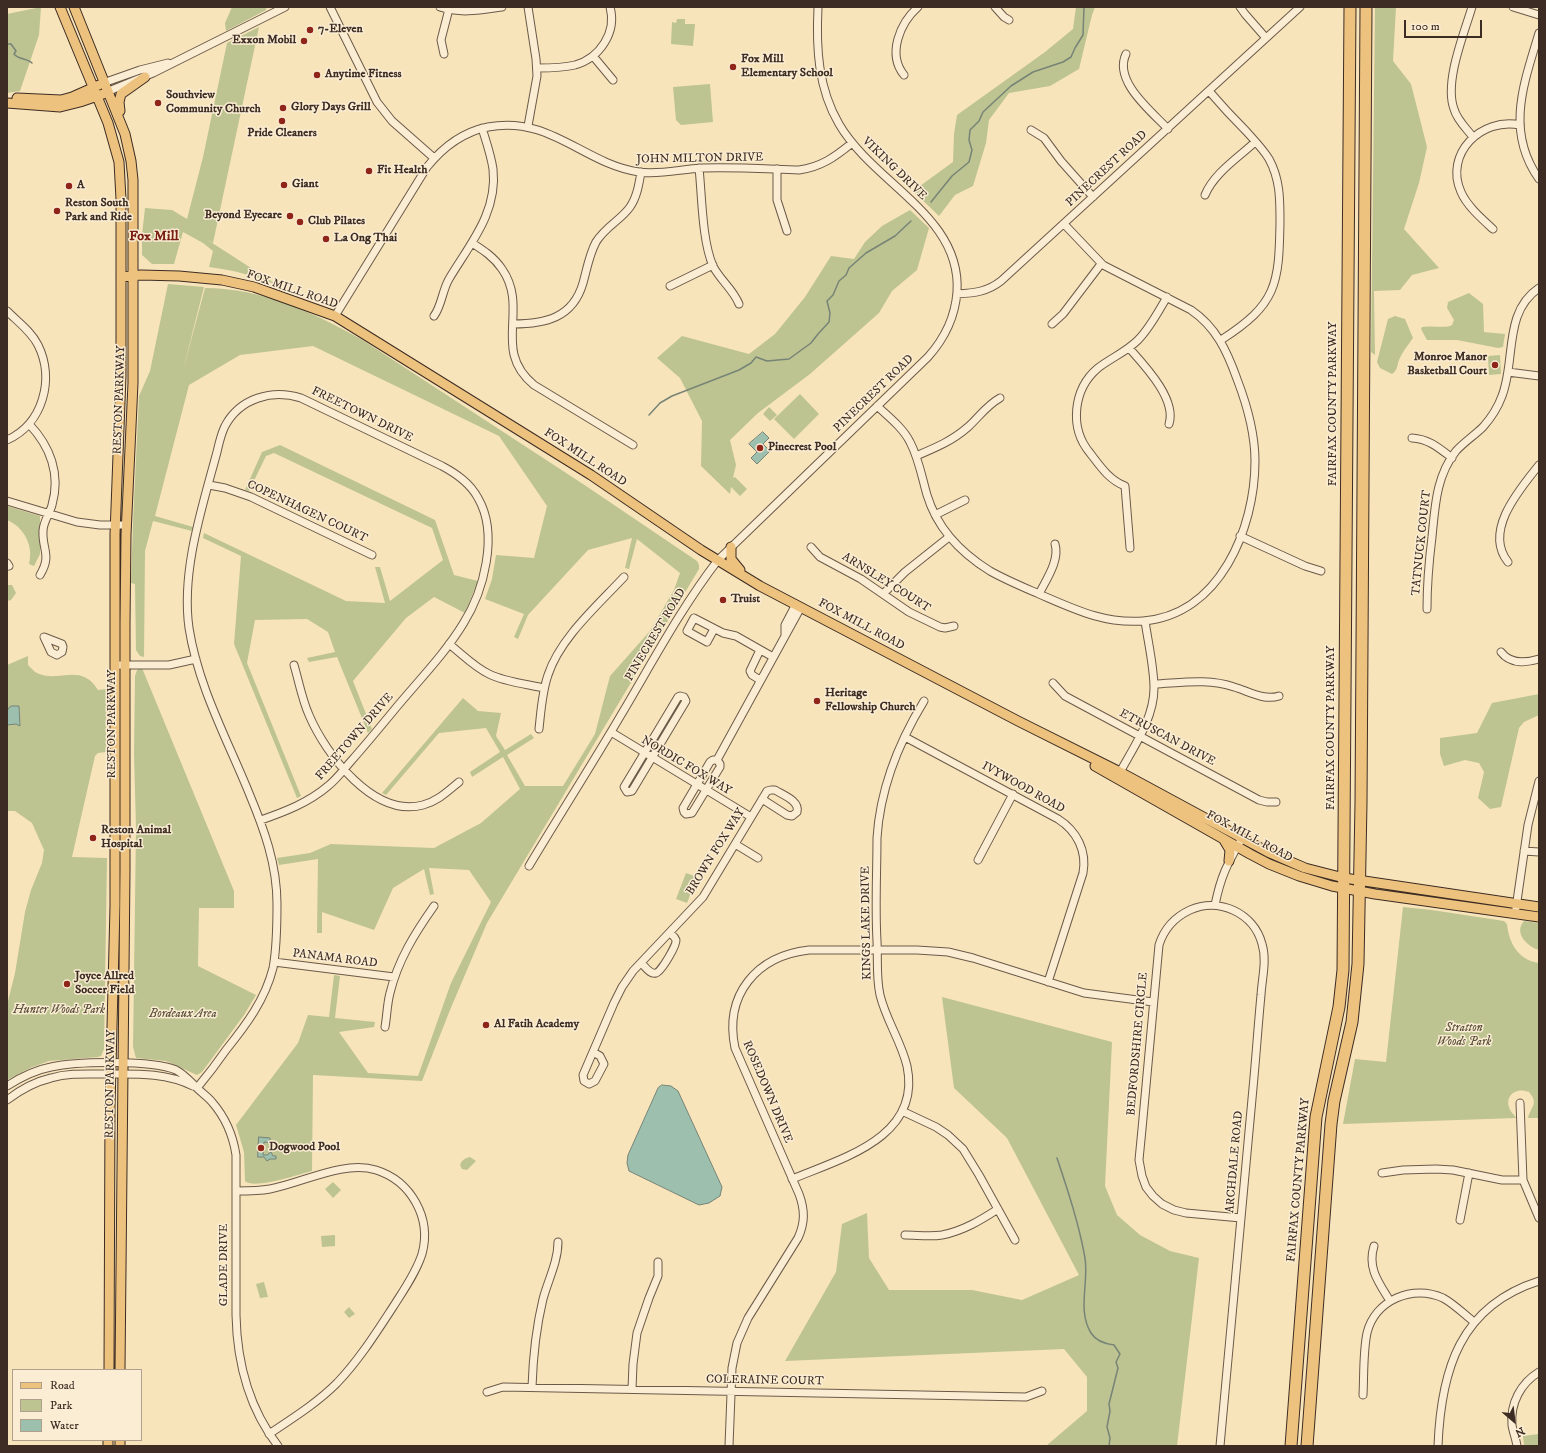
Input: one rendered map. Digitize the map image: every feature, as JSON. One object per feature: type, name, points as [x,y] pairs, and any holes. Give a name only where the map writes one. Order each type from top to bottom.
[{"type":"highway","name":"FAIRFAX COUNTY PARKWAY","points":[[1291,1446],[1316,1117],[1322,1082],[1336,1025],[1342,988],[1350,7]]},
{"type":"highway","points":[[1307,1446],[1331,1124],[1334,1101],[1352,1022],[1358,964],[1366,7]]},
{"type":"main road","name":"RESTON PARKWAY","points":[[60,7],[108,123],[119,162],[121,199],[121,376],[116,525],[115,906],[111,1063],[108,1369]]},
{"type":"main road","name":"RESTON PARKWAY","points":[[74,7],[121,121],[129,149],[133,180],[133,383],[127,525],[125,665],[126,792],[120,1369]]},
{"type":"main road","points":[[121,121],[119,102],[121,94],[145,77]]},
{"type":"main road","points":[[7,102],[60,107],[96,92],[106,82]]},
{"type":"main road","points":[[96,92],[109,92]]},
{"type":"main road","name":"FOX MILL ROAD","points":[[121,277],[179,276],[222,280],[254,287],[335,316],[591,475],[718,560],[748,578],[1118,775],[1268,852],[1344,883],[1539,917]]},
{"type":"main road","points":[[731,548],[731,559],[748,578]]},
{"type":"main road","name":"FOX MILL ROAD","points":[[1118,775],[1237,847],[1269,864],[1327,885],[1344,883]]},
{"type":"main road","points":[[1222,838],[1229,848],[1228,861]]},
{"type":"main road","name":"FOX MILL ROAD","points":[[1359,886],[1539,907]]},
{"type":"street","points":[[109,92],[145,77],[285,7]]},
{"type":"street","points":[[330,7],[377,102],[392,121],[434,158]]},
{"type":"street","points":[[440,7],[448,10],[470,12],[502,7]]},
{"type":"street","points":[[528,7],[537,68],[537,86],[528,126]]},
{"type":"street","points":[[537,68],[574,65],[593,56],[603,45],[610,32],[612,18],[610,7]]},
{"type":"street","name":"VIKING DRIVE","points":[[818,7],[816,44],[821,77],[827,98],[835,116],[852,143],[870,163],[922,211],[939,229],[954,258],[957,277],[957,294]]},
{"type":"street","points":[[904,75],[897,61],[897,43],[903,25],[908,16],[918,7]]},
{"type":"street","points":[[995,7],[1004,17],[1009,20]]},
{"type":"street","points":[[1240,7],[1266,38]]},
{"type":"street","name":"PINECREST ROAD","points":[[529,866],[663,645],[704,579],[718,560],[928,357],[948,330],[954,313],[957,294],[980,292],[998,284],[1300,7]]},
{"type":"street","points":[[1472,7],[1452,78],[1450,94],[1456,115],[1473,137]]},
{"type":"street","points":[[1513,7],[1539,14]]},
{"type":"street","points":[[444,54],[441,40],[448,10]]},
{"type":"street","points":[[1539,33],[1522,94],[1520,124],[1525,150],[1539,179]]},
{"type":"street","points":[[1126,54],[1122,64],[1122,69],[1127,82],[1138,97],[1168,129]]},
{"type":"street","points":[[593,56],[614,80]]},
{"type":"street","points":[[106,82],[140,70],[179,60]]},
{"type":"street","points":[[1209,91],[1264,152],[1272,166],[1279,188],[1280,253],[1278,270],[1273,288],[1261,308],[1246,323],[1221,340]]},
{"type":"street","points":[[1493,229],[1464,198],[1457,182],[1457,170],[1460,157],[1466,145],[1473,137],[1483,130],[1495,125],[1507,123],[1520,124]]},
{"type":"street","name":"JOHN MILTON DRIVE","points":[[335,316],[434,158],[456,140],[482,128],[505,124],[528,126],[546,132],[612,164],[641,172],[667,172],[700,168],[799,170],[818,166],[836,157],[852,143]]},
{"type":"street","points":[[434,316],[440,304],[445,285],[487,217],[492,196],[493,168],[482,128]]},
{"type":"street","points":[[1031,130],[1044,138],[1061,161],[1093,197]]},
{"type":"street","points":[[1205,195],[1208,188],[1217,177],[1255,142]]},
{"type":"street","points":[[700,168],[706,238],[710,257],[722,280],[733,292],[739,304]]},
{"type":"street","points":[[777,169],[777,200],[787,231]]},
{"type":"street","points":[[513,324],[531,324],[550,320],[564,312],[573,303],[581,290],[592,251],[603,232],[630,207],[638,190],[641,172]]},
{"type":"street","points":[[877,406],[904,433],[916,456],[935,515],[949,537],[961,550],[978,564],[996,574],[1079,612],[1110,620],[1145,621],[1165,617],[1192,604],[1214,585],[1229,562],[1246,519],[1253,490],[1255,460],[1251,423],[1244,397],[1226,350],[1221,340],[1208,323],[1197,314],[1102,264],[1064,224]]},
{"type":"street","points":[[472,243],[497,262],[507,278],[514,302],[511,341],[514,359],[522,373],[528,380],[633,445]]},
{"type":"street","points":[[1052,324],[1063,314],[1102,264]]},
{"type":"street","points":[[670,286],[713,265]]},
{"type":"street","name":"TATNUCK COURT","points":[[1427,609],[1436,498],[1441,478],[1456,451],[1484,426],[1493,414],[1503,395],[1518,311],[1528,297],[1539,288]]},
{"type":"street","points":[[1130,548],[1125,486],[1110,477],[1088,451],[1079,434],[1076,417],[1080,394],[1088,379],[1101,366],[1129,348],[1149,327],[1166,297]]},
{"type":"street","points":[[7,311],[33,336],[42,353],[46,372],[45,390],[40,407],[29,424],[7,440]]},
{"type":"street","points":[[1129,348],[1161,388],[1171,410],[1169,424]]},
{"type":"street","points":[[1508,372],[1539,376]]},
{"type":"street","name":"FREETOWN DRIVE","points":[[197,1088],[257,1008],[268,984],[274,962],[277,902],[275,874],[267,838],[261,820],[208,696],[196,659],[188,615],[188,583],[192,551],[222,433],[236,412],[249,402],[257,398],[275,394],[301,398],[454,473],[463,480],[478,498],[485,514],[487,538],[485,568],[476,597],[463,624],[449,644],[336,779],[315,796],[296,807],[261,820]]},
{"type":"street","points":[[916,456],[950,440],[969,426],[988,406],[1000,398]]},
{"type":"street","points":[[29,424],[47,447],[54,466],[54,494],[43,532],[47,560],[40,575]]},
{"type":"street","points":[[1412,438],[1421,438],[1429,441],[1452,458]]},
{"type":"street","points":[[1508,562],[1502,555],[1500,547],[1503,522],[1513,500],[1538,469]]},
{"type":"street","name":"COPENHAGEN COURT","points":[[208,485],[238,492],[251,497],[372,555]]},
{"type":"street","points":[[935,515],[965,500]]},
{"type":"street","points":[[7,501],[78,522],[127,525]]},
{"type":"street","points":[[1240,536],[1305,566],[1321,571]]},
{"type":"street","points":[[883,594],[905,572],[949,537]]},
{"type":"street","points":[[1039,594],[1057,554],[1055,544]]},
{"type":"street","name":"ARNSLEY COURT","points":[[811,547],[820,557],[846,570],[896,604],[923,619],[940,627],[945,628],[954,626]]},
{"type":"street","points":[[539,729],[544,688],[550,668],[562,646],[624,577]]},
{"type":"street","points":[[717,760],[785,636],[799,606]]},
{"type":"street","points":[[1118,775],[1139,736],[1150,712],[1153,699],[1154,684],[1145,621]]},
{"type":"street","points":[[714,629],[736,636],[773,657]]},
{"type":"street","points":[[449,644],[489,674],[498,678],[544,688]]},
{"type":"street","points":[[760,650],[750,671],[752,675],[760,680]]},
{"type":"street","points":[[1501,652],[1512,661],[1522,662],[1539,659]]},
{"type":"street","points":[[115,665],[169,665],[196,659]]},
{"type":"street","points":[[294,665],[309,715],[326,744],[344,770],[375,797],[390,804],[399,806],[415,806],[432,802],[444,795],[459,782]]},
{"type":"street","points":[[1154,684],[1216,682],[1233,686],[1264,697],[1279,696]]},
{"type":"street","name":"ETRUSCAN DRIVE","points":[[1053,683],[1064,696],[1259,800],[1276,802]]},
{"type":"street","points":[[683,696],[686,701],[652,758],[632,791],[627,792],[624,787],[678,697],[683,696]]},
{"type":"street","name":"KINGS LAKE DRIVE","points":[[792,1179],[871,1145],[887,1132],[902,1111],[908,1090],[907,1069],[903,1055],[883,1006],[878,979],[878,819],[886,786],[905,737],[924,701]]},
{"type":"street","name":"NORDIC FOX WAY","points":[[611,732],[751,818]]},
{"type":"street","name":"IVYWOOD ROAD","points":[[905,737],[1058,818],[1067,825],[1080,843],[1084,857],[1083,873],[1048,982]]},
{"type":"street","points":[[717,760],[720,767],[692,813],[686,814],[683,808],[696,784],[710,762],[717,760]]},
{"type":"street","points":[[1515,914],[1528,825],[1539,781]]},
{"type":"street","points":[[773,790],[796,803],[798,807],[797,812],[793,815],[789,815],[762,799],[768,791],[773,790]]},
{"type":"street","points":[[978,860],[1013,794]]},
{"type":"street","name":"BROWN FOX WAY","points":[[593,1052],[622,987],[633,971],[703,897],[762,799]]},
{"type":"street","points":[[1215,905],[1221,878],[1228,861],[1242,838]]},
{"type":"street","points":[[735,844],[758,858]]},
{"type":"street","points":[[1524,851],[1539,852]]},
{"type":"street","name":"BEDFORDSHIRE CIRCLE","points":[[1215,905],[1199,906],[1189,910],[1167,928],[1159,945],[1139,1160],[1143,1182],[1153,1196],[1162,1204],[1174,1210],[1186,1213],[1241,1218]]},
{"type":"street","name":"ARCHDALE ROAD","points":[[1215,905],[1232,910],[1248,920],[1259,935],[1264,954],[1220,1446]]},
{"type":"street","points":[[385,1027],[389,995],[394,977],[406,949],[434,906]]},
{"type":"street","points":[[641,963],[652,973],[658,973],[660,971],[676,944],[675,938],[670,933]]},
{"type":"street","name":"ROSEDOWN DRIVE","points":[[729,1446],[734,1357],[737,1343],[744,1326],[798,1238],[803,1225],[804,1212],[792,1179],[735,1048],[732,1027],[738,999],[744,987],[757,972],[767,963],[784,954],[808,950],[916,950],[948,952],[973,958],[1094,995],[1153,1002]]},
{"type":"street","name":"PANAMA ROAD","points":[[274,962],[394,977]]},
{"type":"street","name":"GLADE DRIVE","points":[[7,1086],[23,1077],[52,1067],[69,1064],[123,1063],[152,1065],[169,1068],[183,1074],[208,1097],[218,1110],[231,1134],[236,1155],[236,1315],[238,1353],[249,1394],[269,1434],[278,1446]]},
{"type":"street","name":"GLADE DRIVE","points":[[7,1100],[29,1085],[51,1078],[75,1074],[123,1074],[167,1077],[182,1081],[197,1088]]},
{"type":"street","points":[[1520,1103],[1523,1180],[1539,1218]]},
{"type":"street","points":[[902,1111],[936,1127],[956,1142],[969,1158],[1015,1240]]},
{"type":"street","points":[[237,1191],[270,1189],[341,1169],[358,1167],[367,1168],[388,1175],[407,1189],[420,1210],[424,1228],[422,1254],[416,1269],[361,1355],[325,1394],[295,1417],[269,1434]]},
{"type":"street","points":[[1382,1173],[1425,1169],[1448,1170],[1502,1180],[1523,1180]]},
{"type":"street","points":[[1460,1220],[1469,1173]]},
{"type":"street","points":[[905,1235],[930,1236],[947,1234],[977,1222],[998,1209]]},
{"type":"street","points":[[532,1387],[534,1354],[539,1316],[557,1258],[558,1242]]},
{"type":"street","points":[[1374,1246],[1371,1260],[1373,1272],[1390,1301]]},
{"type":"street","points":[[632,1389],[633,1364],[638,1333],[648,1298],[658,1276],[658,1262]]},
{"type":"street","points":[[1438,1446],[1441,1409],[1451,1365],[1461,1342],[1474,1322],[1504,1296],[1539,1281]]},
{"type":"street","points":[[1363,1395],[1367,1333],[1375,1316],[1390,1301],[1418,1292],[1430,1294],[1449,1302],[1474,1322]]},
{"type":"street","points":[[1517,1446],[1512,1418],[1515,1401],[1523,1386],[1539,1372]]},
{"type":"street","name":"COLERAINE COURT","points":[[487,1392],[503,1387],[532,1387],[1026,1397],[1042,1391]]},
{"type":"green space","points":[[41,7],[39,35],[20,91],[7,93],[7,14]]},
{"type":"green space","points":[[232,7],[266,7],[266,10],[226,31],[225,23]]},
{"type":"green space","points":[[1076,7],[1095,7],[1079,69],[1050,86],[1009,93],[989,120],[986,143],[973,186],[955,195],[939,216],[913,191],[953,162],[954,134],[957,115],[1045,52],[1073,29]]},
{"type":"green space","points":[[1375,7],[1396,7],[1393,61],[1411,84],[1427,147],[1419,183],[1404,229],[1439,268],[1412,275],[1400,290],[1374,291],[1375,355],[1371,352]]},
{"type":"green space","points":[[677,19],[685,19],[685,24],[695,24],[693,46],[671,44],[672,22],[676,23]]},
{"type":"green space","points":[[259,27],[213,243],[206,239],[279,286],[245,274],[209,267],[213,251],[203,243],[183,232],[174,264],[152,264],[142,255],[142,235],[145,208],[172,210],[187,219],[203,157],[227,43]]},
{"type":"green space","points":[[710,84],[713,122],[681,125],[676,120],[673,87]]},
{"type":"green space","points":[[910,210],[929,228],[917,270],[892,291],[879,313],[810,374],[758,413],[730,440],[736,465],[733,478],[735,477],[747,489],[740,496],[731,487],[730,494],[701,466],[702,421],[680,378],[657,358],[682,336],[749,354],[775,334],[805,297],[831,256],[854,259],[865,242],[882,226]]},
{"type":"green space","points":[[168,284],[204,287],[182,374],[205,288],[247,292],[288,304],[326,321],[364,341],[583,484],[697,561],[699,565],[699,569],[487,923],[422,1081],[313,1075],[312,1171],[258,1184],[245,1181],[244,1152],[236,1125],[298,1043],[308,1015],[329,1017],[334,975],[340,976],[335,1018],[375,1022],[374,1027],[339,1032],[368,1073],[418,1076],[451,983],[491,902],[469,870],[429,868],[434,894],[430,895],[424,869],[393,888],[374,930],[322,912],[322,933],[317,933],[318,859],[279,865],[277,858],[310,853],[331,844],[434,848],[481,823],[520,789],[503,757],[472,777],[470,772],[500,752],[486,728],[439,733],[386,795],[382,793],[463,698],[478,711],[501,713],[496,736],[505,750],[531,734],[534,738],[507,755],[525,786],[563,786],[595,734],[610,676],[650,631],[674,590],[680,573],[637,539],[629,569],[625,568],[632,538],[588,550],[528,615],[518,639],[514,637],[524,614],[485,599],[492,579],[496,555],[534,558],[547,506],[499,436],[313,346],[240,355],[189,385],[155,516],[193,527],[192,531],[153,521],[145,551],[144,657],[140,656],[136,650],[135,584],[131,583],[139,396],[150,371]]},
{"type":"green space","points":[[1469,293],[1483,304],[1484,332],[1505,334],[1503,347],[1498,348],[1457,340],[1427,340],[1421,329],[1422,327],[1446,327],[1452,325],[1454,320],[1447,308],[1448,302]]},
{"type":"green space","points":[[1395,316],[1405,319],[1413,338],[1402,354],[1396,369],[1392,374],[1380,368],[1377,362],[1388,319]]},
{"type":"green space","name":"Monroe Manor Basketball Court","points":[[1500,355],[1501,374],[1489,375],[1488,356]]},
{"type":"green space","points":[[800,394],[819,414],[794,439],[774,419]]},
{"type":"green space","points":[[769,407],[777,415],[770,421],[763,414]]},
{"type":"green space","points":[[280,445],[435,520],[454,575],[478,581],[465,613],[434,597],[406,618],[353,681],[372,729],[368,733],[337,657],[309,662],[307,658],[335,652],[328,632],[307,619],[255,620],[247,663],[301,796],[297,798],[234,644],[241,556],[203,538],[204,533],[346,601],[385,603],[375,567],[380,567],[390,601],[443,560],[432,528],[274,453],[266,456],[249,491],[245,490],[262,452]]},
{"type":"green space","points":[[7,506],[40,516],[40,554],[34,566],[29,564],[29,544],[23,532],[7,520]]},
{"type":"green space","points":[[7,585],[12,585],[16,593],[11,600],[7,601]]},
{"type":"green space","name":"Hunter Woods Park","points":[[28,656],[28,665],[35,672],[52,676],[76,675],[91,681],[98,690],[106,689],[106,752],[98,753],[95,756],[72,857],[107,858],[104,1049],[101,1056],[98,1057],[49,1061],[30,1068],[7,1080],[7,1005],[15,973],[25,912],[31,890],[42,863],[44,850],[32,823],[15,811],[7,811],[7,665]]},
{"type":"green space","name":"Bordeaux Area","points":[[142,668],[234,891],[234,908],[199,908],[198,966],[256,995],[244,1015],[202,1072],[197,1075],[166,1061],[136,1058],[133,1047],[136,828],[134,754],[135,676],[137,670]]},
{"type":"green space","points":[[1539,694],[1539,715],[1524,722],[1519,728],[1501,807],[1490,809],[1478,798],[1484,772],[1479,763],[1465,760],[1444,766],[1440,754],[1440,738],[1477,733],[1492,703]]},
{"type":"green space","points":[[686,873],[697,877],[687,903],[676,899]]},
{"type":"green space","name":"Stratton Woods Park","points":[[1403,907],[1504,921],[1507,924],[1512,944],[1516,950],[1525,958],[1539,963],[1539,1118],[1528,1118],[1534,1102],[1529,1092],[1521,1090],[1513,1093],[1508,1102],[1511,1112],[1516,1118],[1343,1124],[1355,1059],[1386,1062]]},
{"type":"green space","points":[[1524,921],[1539,923],[1539,950],[1530,946],[1523,939],[1520,930]]},
{"type":"green space","points":[[942,997],[1112,1042],[1105,1186],[1117,1215],[1140,1235],[1170,1251],[1199,1258],[1177,1446],[1046,1446],[1087,1411],[1087,1377],[1064,1349],[785,1361],[836,1272],[842,1224],[867,1213],[869,1258],[889,1290],[972,1290],[1022,1300],[1079,1275],[1007,1138],[954,1088]]},
{"type":"green space","points":[[470,1157],[476,1161],[467,1170],[462,1169],[460,1165],[462,1162]]},
{"type":"green space","points":[[333,1182],[341,1190],[333,1198],[325,1189]]},
{"type":"green space","points":[[335,1235],[335,1246],[322,1247],[321,1236]]},
{"type":"green space","points":[[264,1282],[268,1297],[260,1298],[256,1284]]},
{"type":"green space","points":[[349,1307],[355,1314],[349,1318],[344,1312]]},
{"type":"green space","points":[[1539,1434],[1539,1446],[1524,1446],[1523,1436]]},
{"type":"water","name":"Pinecrest Pool","points":[[763,432],[769,438],[763,444],[770,451],[757,464],[751,458],[757,452],[749,444]]},
{"type":"water","points":[[11,706],[19,706],[20,726],[16,724],[7,725],[7,711]]},
{"type":"water","points":[[662,1085],[671,1086],[678,1091],[722,1187],[720,1196],[709,1203],[699,1205],[629,1171],[627,1163],[628,1155],[658,1088]]},
{"type":"water","name":"Dogwood Pool","points":[[259,1137],[270,1138],[270,1143],[264,1142],[263,1155],[267,1155],[271,1152],[273,1156],[276,1156],[276,1159],[270,1159],[267,1161],[264,1157],[258,1157]]},
{"type":"waterway","points":[[931,202],[952,176],[969,162],[972,150],[969,140],[970,130],[979,121],[983,112],[1011,86],[1033,72],[1063,62],[1071,57],[1083,35],[1084,7]]},
{"type":"waterway","points":[[7,44],[11,44],[16,51],[14,54],[16,56],[32,63]]},
{"type":"waterway","points":[[649,415],[660,403],[672,396],[739,370],[751,363],[756,357],[767,361],[789,359],[811,343],[829,322],[830,313],[827,301],[833,295],[839,281],[846,275],[849,268],[866,253],[895,236],[911,221]]},
{"type":"waterway","points":[[1057,1158],[1083,1245],[1086,1267],[1084,1306],[1087,1324],[1091,1333],[1098,1340],[1114,1345],[1120,1354],[1116,1362],[1118,1368],[1109,1404],[1110,1411],[1107,1427],[1110,1438],[1109,1446]]},
{"type":"place","name":"7-Eleven","points":[[310,30]]},
{"type":"place","name":"Exxon Mobil","points":[[304,41]]},
{"type":"place","name":"Fox Mill Elementary School","points":[[733,67]]},
{"type":"place","name":"Anytime Fitness","points":[[317,75]]},
{"type":"place","name":"Southview Community Church","points":[[158,103]]},
{"type":"place","name":"Glory Days Grill","points":[[283,108]]},
{"type":"place","name":"Pride Cleaners","points":[[282,121]]},
{"type":"place","name":"Fit Health","points":[[369,171]]},
{"type":"place","name":"Giant","points":[[284,185]]},
{"type":"place","name":"A","points":[[69,186]]},
{"type":"place","name":"Reston South Park and Ride","points":[[57,211]]},
{"type":"place","name":"Beyond Eyecare","points":[[290,216]]},
{"type":"place","name":"Club Pilates","points":[[300,222]]},
{"type":"place","name":"La Ong Thai","points":[[326,239]]},
{"type":"place","name":"Monroe Manor Basketball Court","points":[[1495,365]]},
{"type":"place","name":"Pinecrest Pool","points":[[760,448]]},
{"type":"place","name":"Truist","points":[[723,600]]},
{"type":"place","name":"Heritage Fellowship Church","points":[[817,701]]},
{"type":"place","name":"Reston Animal Hospital","points":[[93,838]]},
{"type":"place","name":"Joyce Allred Soccer Field","points":[[67,984]]},
{"type":"place","name":"Al Fatih Academy","points":[[486,1025]]},
{"type":"place","name":"Dogwood Pool","points":[[261,1148]]},
{"type":"district","name":"Fox Mill","points":[[154,237]]}]
